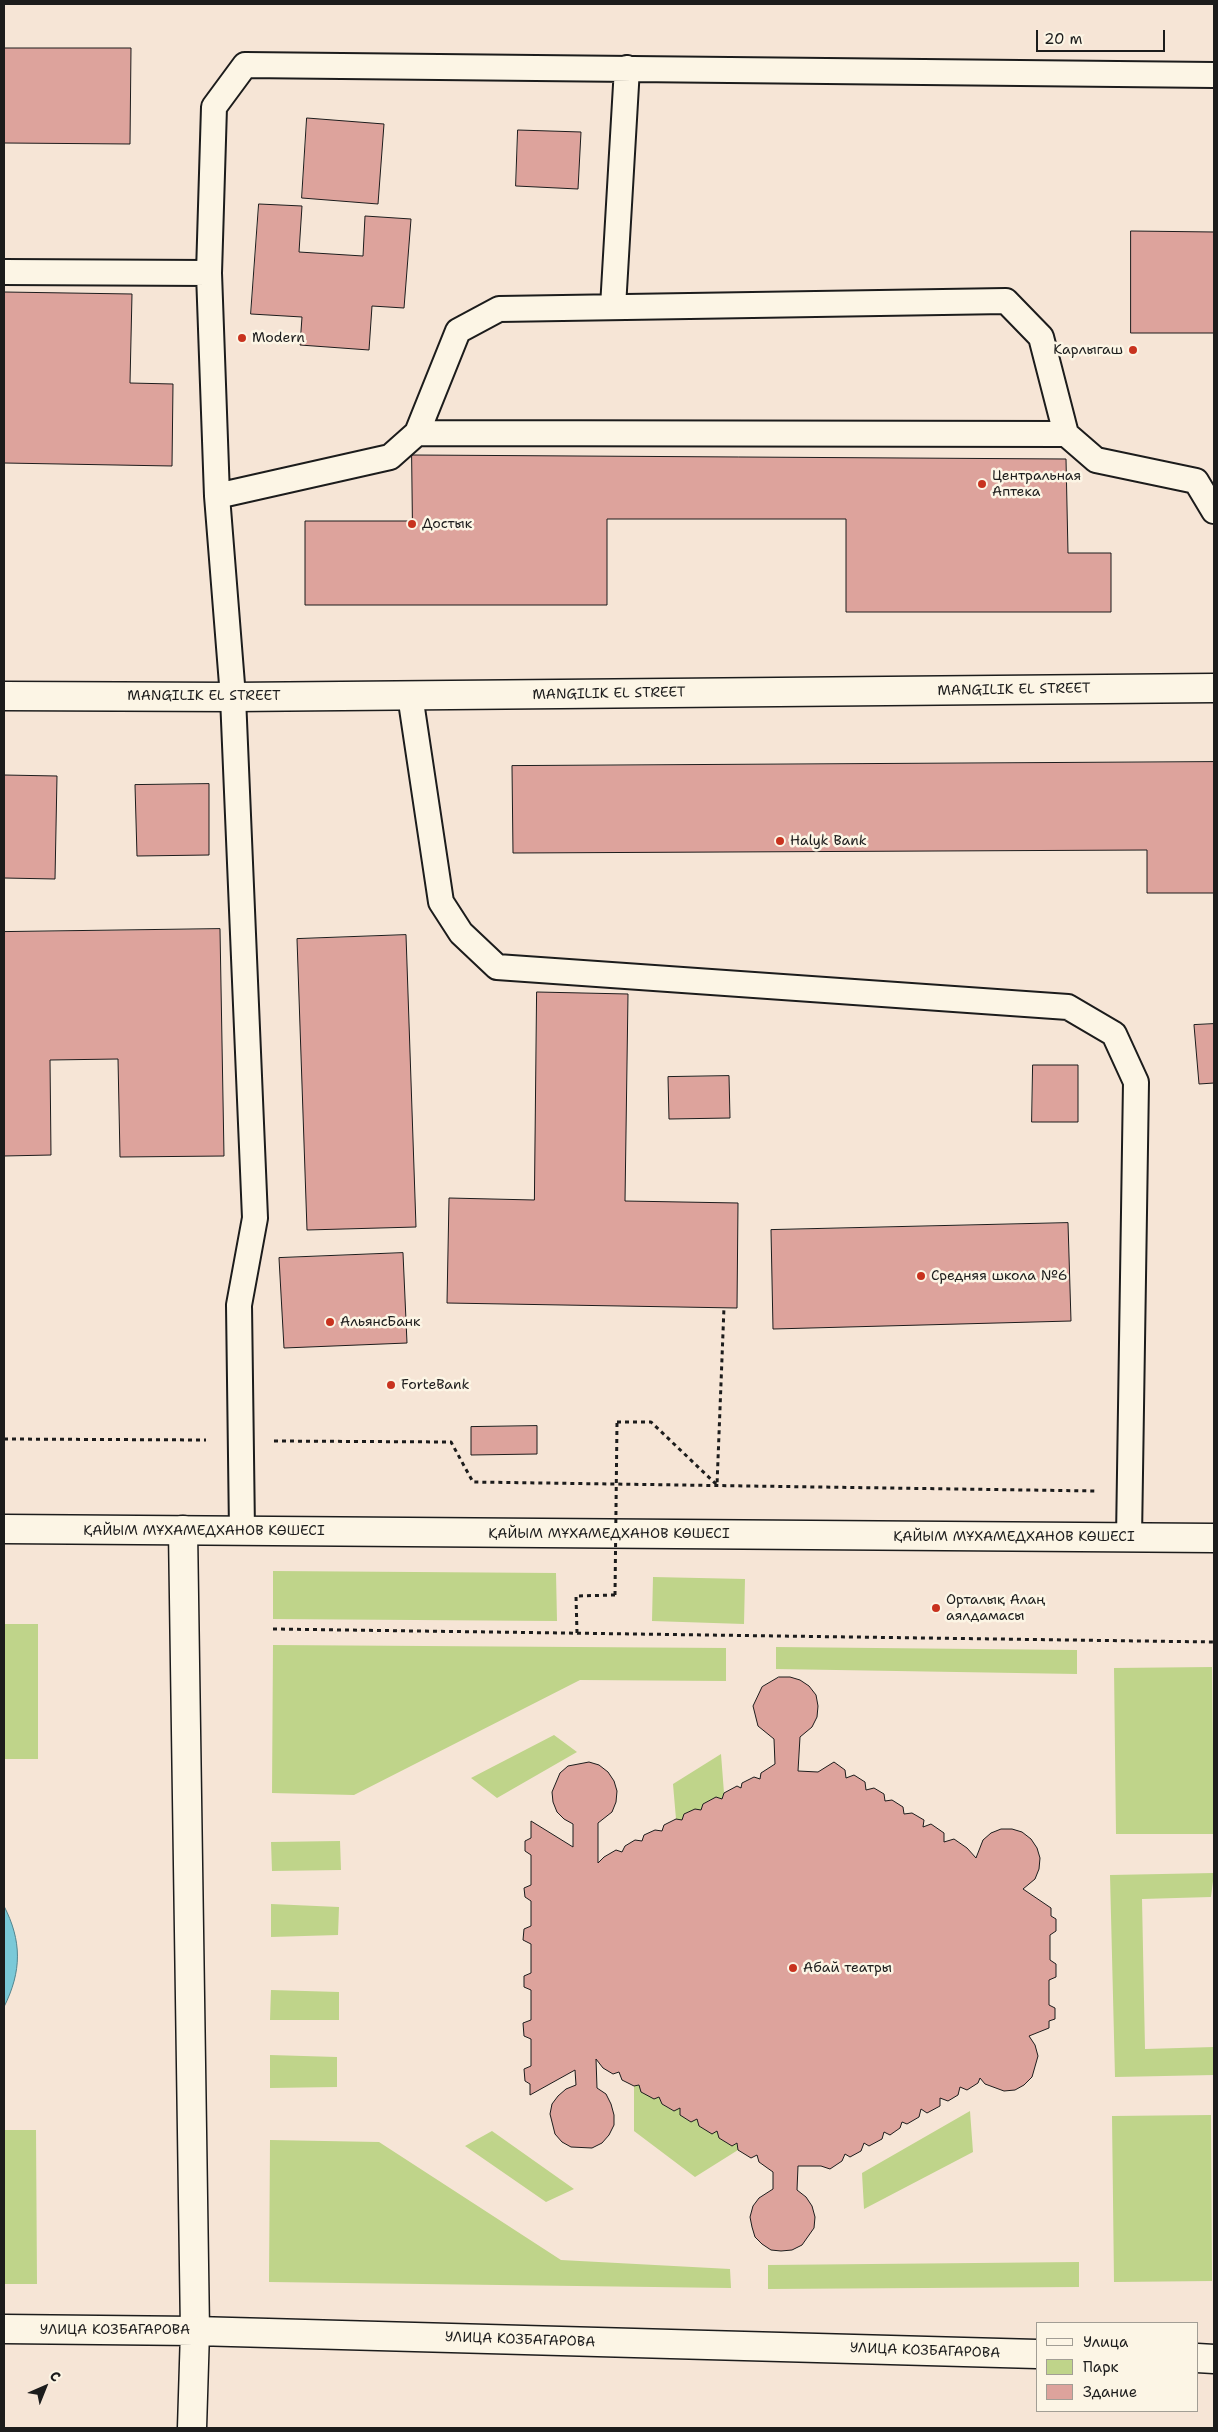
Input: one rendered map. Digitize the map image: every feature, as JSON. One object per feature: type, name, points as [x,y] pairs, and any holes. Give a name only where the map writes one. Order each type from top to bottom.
[{"type":"street","name":"MANGILIK EL STREET","points":[[4,696],[233,697],[1214,688]]},
{"type":"street","name":"ҚАЙЫМ МҰХАМЕДХАНОВ КӨШЕСІ","points":[[4,1529],[1214,1538]]},
{"type":"street","points":[[183,1530],[195,2330],[192,2428]]},
{"type":"street","name":"УЛИЦА КОЗБАГАРОВА","points":[[4,2329],[195,2330],[1036,2354]]},
{"type":"street","points":[[1198,2358],[1214,2359]]},
{"type":"lane","points":[[242,1531],[239,1306],[255,1218],[233,697],[216,496],[209,273],[214,107],[245,65],[1214,75]]},
{"type":"lane","points":[[613,307],[627,68]]},
{"type":"lane","points":[[4,272],[209,273]]},
{"type":"lane","points":[[216,496],[390,457],[417,433],[458,331],[498,309],[1006,301],[1040,337],[1066,434],[1096,460],[1196,481],[1214,512]]},
{"type":"lane","points":[[417,433],[1066,434]]},
{"type":"lane","points":[[410,695],[440,902],[462,933],[497,967],[1068,1006],[1114,1034],[1136,1082],[1129,1538]]},
{"type":"path","points":[[717,1485],[724,1308]]},
{"type":"path","points":[[577,1634],[576,1596],[615,1594],[617,1422],[651,1422],[717,1485]]},
{"type":"path","points":[[4,1439],[451,1442],[473,1482],[1130,1492]]},
{"type":"path","points":[[273,1629],[1214,1642]]},
{"type":"green space","points":[[273,1571],[556,1573],[557,1621],[273,1619]]},
{"type":"green space","points":[[653,1577],[745,1579],[744,1624],[652,1621]]},
{"type":"green space","points":[[4,1624],[38,1624],[38,1759],[4,1759]]},
{"type":"green space","points":[[273,1645],[726,1648],[726,1681],[580,1680],[354,1795],[272,1793]]},
{"type":"green space","points":[[776,1647],[1077,1650],[1077,1674],[776,1669]]},
{"type":"green space","points":[[1212,1667],[1214,1834],[1116,1834],[1114,1668]]},
{"type":"green space","points":[[554,1735],[577,1752],[497,1798],[471,1778]]},
{"type":"green space","points":[[721,1754],[724,1793],[722,1799],[716,1797],[703,1804],[701,1810],[695,1809],[684,1814],[682,1820],[676,1819],[673,1784]]},
{"type":"green space","points":[[340,1841],[341,1870],[272,1871],[271,1842]]},
{"type":"green space","points":[[1214,1873],[1211,1897],[1142,1899],[1145,2049],[1214,2047],[1214,2075],[1115,2077],[1110,1875]]},
{"type":"green space","points":[[271,1904],[339,1907],[338,1935],[271,1937]]},
{"type":"green space","points":[[271,1990],[339,1992],[339,2020],[270,2020]]},
{"type":"green space","points":[[270,2055],[337,2057],[337,2087],[270,2088]]},
{"type":"green space","points":[[639,2085],[654,2099],[659,2097],[662,2104],[673,2111],[680,2108],[680,2115],[691,2122],[697,2119],[699,2126],[712,2134],[717,2131],[719,2138],[732,2146],[737,2143],[738,2150],[695,2177],[634,2131],[634,2086]]},
{"type":"green space","points":[[970,2111],[973,2152],[864,2209],[862,2173]]},
{"type":"green space","points":[[1211,2115],[1212,2281],[1114,2282],[1112,2116]]},
{"type":"green space","points":[[4,2130],[36,2130],[37,2284],[4,2284]]},
{"type":"green space","points":[[492,2131],[574,2189],[546,2202],[465,2146]]},
{"type":"green space","points":[[270,2140],[379,2142],[561,2260],[730,2269],[731,2288],[269,2282]]},
{"type":"green space","points":[[1079,2262],[1079,2287],[768,2289],[768,2265]]},
{"type":"water","points":[[4,1906],[14,1931],[18,1956],[14,1981],[4,2007]]},
{"type":"building","points":[[4,48],[131,48],[130,144],[4,143]]},
{"type":"building","points":[[307,118],[384,124],[378,204],[302,198]]},
{"type":"building","points":[[518,130],[581,132],[578,189],[516,186]]},
{"type":"building","points":[[259,204],[302,206],[299,252],[363,256],[365,216],[411,219],[404,308],[372,306],[369,350],[300,345],[302,317],[251,314]]},
{"type":"building","points":[[1131,231],[1214,232],[1214,333],[1131,333]]},
{"type":"building","points":[[4,292],[132,294],[130,383],[173,384],[172,466],[4,463]]},
{"type":"building","points":[[412,455],[1066,459],[1068,553],[1111,553],[1111,612],[846,612],[846,519],[607,519],[607,605],[305,605],[305,521],[412,521]]},
{"type":"building","points":[[1214,762],[1214,893],[1147,893],[1147,850],[513,853],[512,766]]},
{"type":"building","points":[[4,775],[57,776],[55,879],[4,878]]},
{"type":"building","points":[[209,784],[209,855],[137,856],[135,785]]},
{"type":"building","points":[[220,929],[224,1156],[120,1157],[118,1059],[50,1060],[51,1155],[4,1156],[4,932]]},
{"type":"building","points":[[406,935],[416,1227],[307,1230],[297,939]]},
{"type":"building","points":[[537,992],[628,994],[625,1201],[738,1203],[737,1308],[447,1303],[449,1198],[534,1200]]},
{"type":"building","points":[[1214,1024],[1214,1083],[1199,1084],[1194,1025]]},
{"type":"building","points":[[1033,1065],[1078,1065],[1078,1122],[1032,1122]]},
{"type":"building","points":[[729,1076],[730,1118],[669,1119],[668,1077]]},
{"type":"building","name":"Средняя школа №6","points":[[1068,1223],[1071,1321],[773,1329],[771,1230]]},
{"type":"building","points":[[403,1253],[407,1343],[284,1348],[279,1258]]},
{"type":"building","points":[[537,1426],[537,1454],[471,1455],[471,1427]]},
{"type":"building","name":"Абай театры","points":[[779,1677],[790,1677],[800,1680],[809,1686],[816,1695],[817,1717],[812,1727],[800,1737],[798,1771],[818,1772],[834,1762],[845,1770],[846,1778],[854,1775],[865,1782],[866,1790],[874,1788],[884,1794],[885,1801],[892,1800],[903,1807],[904,1814],[912,1813],[924,1820],[923,1827],[931,1824],[944,1833],[944,1842],[954,1839],[967,1848],[976,1858],[983,1840],[991,1833],[1001,1829],[1012,1829],[1022,1832],[1031,1839],[1037,1848],[1040,1858],[1039,1869],[1035,1879],[1023,1889],[1051,1908],[1051,1916],[1056,1919],[1056,1931],[1050,1935],[1050,1960],[1056,1964],[1056,1977],[1049,1980],[1049,2005],[1055,2008],[1055,2019],[1049,2021],[1049,2028],[1029,2036],[1035,2045],[1038,2056],[1032,2077],[1015,2090],[1004,2091],[985,2084],[980,2078],[978,2083],[967,2090],[960,2087],[958,2095],[948,2101],[940,2098],[940,2106],[927,2113],[921,2109],[919,2117],[907,2124],[902,2122],[900,2128],[890,2135],[884,2132],[882,2139],[869,2146],[864,2143],[861,2151],[850,2157],[845,2154],[842,2161],[830,2169],[821,2166],[798,2166],[797,2190],[806,2197],[812,2206],[815,2217],[814,2228],[802,2245],[792,2250],[781,2251],[771,2250],[762,2244],[755,2237],[752,2227],[750,2217],[753,2206],[759,2198],[773,2189],[773,2172],[759,2162],[757,2155],[751,2158],[738,2150],[737,2143],[732,2146],[719,2138],[717,2131],[712,2134],[699,2126],[697,2119],[691,2122],[680,2115],[680,2108],[674,2111],[662,2104],[659,2097],[654,2099],[641,2092],[639,2085],[634,2086],[622,2080],[619,2072],[613,2074],[603,2068],[596,2059],[597,2088],[606,2094],[611,2104],[614,2125],[602,2143],[592,2148],[571,2147],[562,2142],[555,2134],[550,2114],[552,2104],[558,2096],[566,2089],[576,2085],[575,2070],[530,2095],[530,2084],[525,2081],[524,2069],[531,2066],[531,2039],[524,2036],[523,2023],[531,2020],[531,1990],[524,1987],[524,1976],[531,1973],[531,1944],[523,1940],[524,1929],[531,1926],[531,1901],[525,1897],[524,1888],[531,1885],[531,1855],[525,1851],[525,1841],[531,1838],[531,1821],[573,1847],[573,1824],[557,1812],[553,1802],[552,1792],[560,1773],[568,1766],[589,1762],[599,1765],[608,1772],[614,1781],[617,1791],[616,1802],[612,1812],[598,1823],[598,1863],[616,1850],[622,1852],[625,1846],[635,1840],[642,1841],[644,1835],[655,1830],[662,1831],[664,1825],[676,1819],[682,1820],[684,1814],[695,1809],[701,1810],[703,1804],[716,1797],[722,1799],[724,1793],[737,1786],[741,1788],[742,1783],[754,1777],[760,1779],[761,1773],[775,1764],[774,1739],[758,1726],[753,1706],[762,1687]]},
{"type":"place","name":"Modern","points":[[242,338]]},
{"type":"place","name":"Карлыгаш","points":[[1133,350]]},
{"type":"place","name":"Центральная Аптека","points":[[982,484]]},
{"type":"place","name":"Достык","points":[[412,524]]},
{"type":"place","name":"Halyk Bank","points":[[780,841]]},
{"type":"place","name":"Средняя школа №6","points":[[921,1276]]},
{"type":"place","name":"АльянсБанк","points":[[330,1322]]},
{"type":"place","name":"ForteBank","points":[[391,1385]]},
{"type":"place","name":"Орталық Алаң аялдамасы","points":[[936,1608]]},
{"type":"place","name":"Абай театры","points":[[793,1968]]}]
